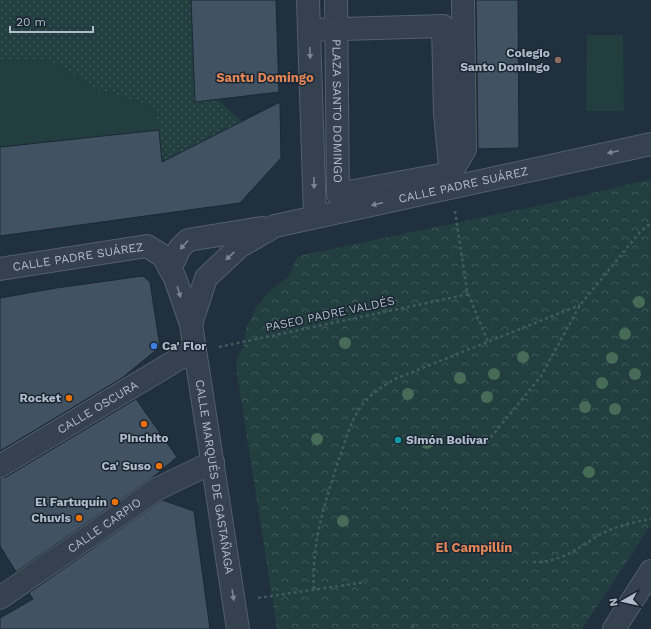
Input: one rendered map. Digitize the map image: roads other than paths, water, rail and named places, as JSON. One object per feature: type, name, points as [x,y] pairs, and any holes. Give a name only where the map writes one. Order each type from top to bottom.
[{"type":"street","points":[[308,0],[315,217]]},
{"type":"street","name":"PLAZA SANTO DOMINGO","points":[[336,0],[335,28],[338,194],[451,180]]},
{"type":"street","points":[[451,180],[466,149],[463,0]]},
{"type":"street","points":[[309,30],[335,28],[443,26],[446,113],[451,180]]},
{"type":"street","name":"CALLE PADRE SUÁREZ","points":[[170,270],[180,248],[188,240],[275,226],[315,217],[451,180],[651,144]]},
{"type":"street","name":"CALLE PADRE SUÁREZ","points":[[191,324],[206,278],[238,247],[275,226]]},
{"type":"street","name":"CALLE PADRE SUÁREZ","points":[[0,269],[147,246],[163,256],[175,278],[191,324]]},
{"type":"street","name":"CALLE MARQUÉS DE GASTAÑAGA","points":[[191,324],[238,629]]},
{"type":"street","name":"CALLE OSCURA","points":[[0,466],[195,350]]},
{"type":"street","name":"CALLE CARPIO","points":[[0,598],[158,489],[213,462]]},
{"type":"street","points":[[614,629],[651,571]]},
{"type":"place","name":"Colegio Santo Domingo","points":[[558,60]]},
{"type":"place","name":"Ca' Flor","points":[[154,346]]},
{"type":"place","name":"Rocket","points":[[69,398]]},
{"type":"place","name":"Pinchito","points":[[144,424]]},
{"type":"place","name":"Simón Bolívar","points":[[398,440]]},
{"type":"place","name":"Ca' Suso","points":[[159,466]]},
{"type":"place","name":"El Fartuquín","points":[[115,502]]},
{"type":"place","name":"Chuvis","points":[[79,518]]},
{"type":"district","name":"Santu Domingo","points":[[265,77]]},
{"type":"district","name":"El Campillín","points":[[474,547]]}]
